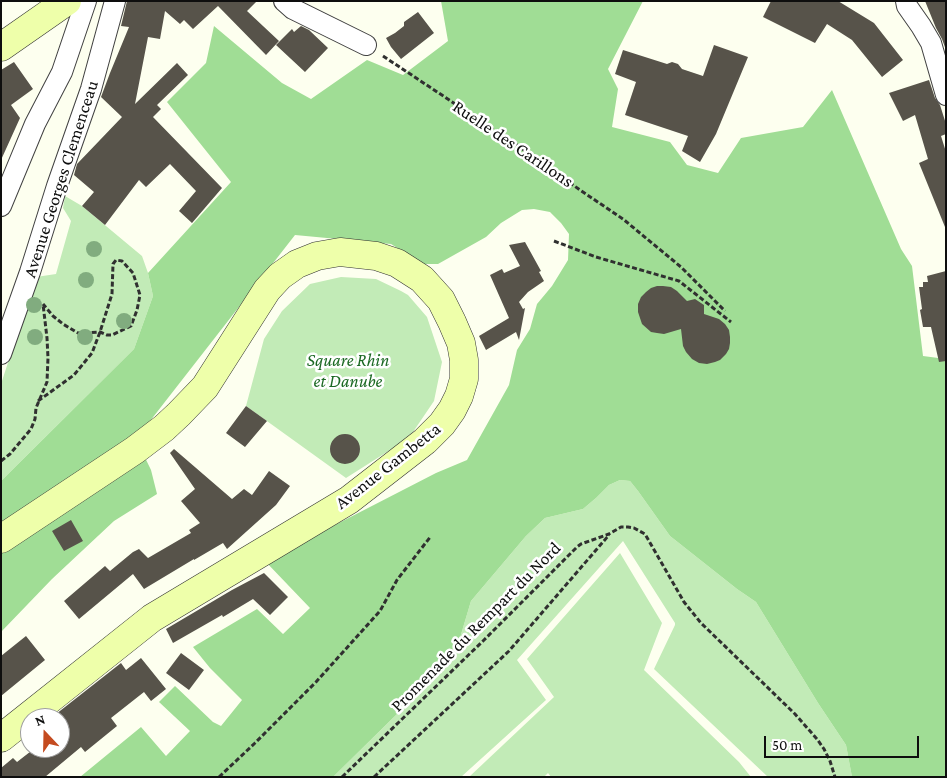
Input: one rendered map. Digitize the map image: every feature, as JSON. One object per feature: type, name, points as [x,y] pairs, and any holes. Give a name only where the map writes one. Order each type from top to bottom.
[{"type":"main road","points":[[1,48],[67,1]]},
{"type":"main road","name":"Avenue Gambetta","points":[[1,539],[135,450],[164,428],[205,387],[267,290],[280,276],[297,264],[317,256],[340,252],[376,256],[397,263],[412,271],[441,300],[461,343],[464,360],[464,379],[452,410],[442,424],[425,441],[349,500],[152,618],[1,738]]},
{"type":"street","name":"Avenue Georges Clemenceau","points":[[1,206],[35,124],[62,72],[86,1]]},
{"type":"street","name":"Avenue Georges Clemenceau","points":[[1,354],[91,89],[115,1]]},
{"type":"street","points":[[284,1],[293,8],[366,45]]},
{"type":"street","points":[[901,3],[922,26],[931,43],[946,95]]},
{"type":"path","name":"Ruelle des Carillons","points":[[366,45],[623,218],[680,267],[724,311]]},
{"type":"path","points":[[554,241],[679,281],[731,322]]},
{"type":"path","points":[[38,401],[74,375],[92,353],[100,332],[112,294],[113,264],[116,260],[122,260],[133,273],[140,295],[138,310],[131,326],[112,335],[100,332],[78,332],[67,327],[53,316],[43,304]]},
{"type":"path","points":[[1,460],[10,454],[30,429],[35,419],[38,401],[47,382],[47,338],[43,316],[42,291],[30,272]]},
{"type":"path","points":[[610,534],[621,528],[628,527],[640,530],[645,534],[684,602],[701,623],[795,714],[816,738],[830,761],[835,777]]},
{"type":"path","name":"Promenade du Rempart du Nord","points":[[342,777],[576,547],[610,534]]},
{"type":"path","name":"Promenade du Rempart du Nord","points":[[374,777],[510,651],[610,534]]},
{"type":"path","points":[[219,777],[316,682],[380,611],[397,580],[431,536]]},
{"type":"green space","points":[[441,1],[643,1],[608,69],[618,89],[612,127],[670,142],[687,165],[718,173],[741,138],[803,127],[832,90],[901,249],[912,266],[923,356],[946,359],[946,777],[852,777],[846,745],[756,602],[670,536],[630,481],[620,480],[609,485],[583,509],[545,518],[526,536],[471,601],[454,658],[333,777],[80,777],[141,727],[166,756],[190,731],[159,702],[175,686],[213,722],[221,726],[242,700],[210,668],[193,647],[257,609],[283,634],[310,608],[265,561],[436,473],[467,460],[509,385],[517,350],[530,329],[537,304],[552,286],[568,260],[569,234],[550,212],[534,209],[522,210],[501,223],[486,237],[438,264],[423,264],[391,244],[295,235],[136,439],[151,470],[157,494],[114,521],[52,579],[1,632],[1,481],[134,349],[153,296],[148,273],[231,182],[167,102],[206,63],[214,26],[282,83],[311,99],[367,60],[403,75],[448,41]]},
{"type":"green space","points":[[65,196],[82,206],[142,256],[153,296],[134,349],[1,481],[1,384],[36,277],[56,274],[71,221],[63,208]]},
{"type":"green space","name":"Square Rhin et Danube","points":[[341,277],[376,279],[408,295],[427,317],[442,362],[434,401],[413,432],[398,445],[346,478],[246,406],[264,339],[282,311],[310,284]]},
{"type":"green space","points":[[620,480],[630,481],[670,536],[756,602],[846,745],[852,777],[768,777],[654,669],[675,623],[623,541],[517,660],[546,700],[461,777],[333,777],[454,658],[471,601],[526,536],[545,518],[583,509],[609,485]]},
{"type":"green space","points":[[620,553],[662,623],[644,670],[739,762],[751,777],[551,777],[548,773],[544,777],[469,777],[554,697],[527,659]]},
{"type":"building","points":[[127,1],[257,1],[247,11],[279,41],[266,55],[218,6],[193,29],[184,20],[180,24],[165,11],[160,39],[148,37],[135,104],[177,63],[188,75],[157,105],[161,109],[153,117],[222,188],[192,223],[179,211],[196,191],[170,164],[146,187],[139,180],[105,225],[82,206],[94,192],[74,175],[77,164],[122,117],[101,97],[129,27],[121,26]]},
{"type":"building","points":[[771,1],[838,1],[874,23],[903,60],[882,77],[852,40],[827,24],[815,43],[763,17]]},
{"type":"building","points":[[925,1],[946,1],[946,50],[942,39]]},
{"type":"building","points":[[418,12],[434,33],[401,59],[386,38],[404,26],[404,22]]},
{"type":"building","points":[[301,26],[309,30],[328,48],[305,72],[276,45],[292,29],[294,32]]},
{"type":"building","points":[[714,45],[748,57],[716,134],[700,162],[682,151],[688,136],[625,115],[636,82],[615,74],[623,50],[667,64],[672,62],[678,64],[682,69],[703,76]]},
{"type":"building","points":[[14,62],[33,89],[11,105],[20,118],[1,160],[1,70]]},
{"type":"building","points":[[929,80],[946,124],[946,134],[941,136],[946,152],[946,227],[919,163],[928,159],[915,115],[903,121],[889,93]]},
{"type":"building","points":[[525,242],[541,271],[539,272],[544,281],[528,292],[519,302],[523,309],[525,308],[519,340],[516,332],[486,350],[479,336],[509,318],[490,275],[502,269],[504,273],[520,266],[509,245]]},
{"type":"building","points":[[946,271],[946,361],[939,362],[931,327],[923,327],[919,287],[923,287],[923,282],[928,282],[927,276]]},
{"type":"building","points":[[657,286],[671,287],[687,301],[695,299],[704,305],[704,314],[719,319],[725,324],[729,330],[730,343],[729,349],[720,360],[707,364],[699,363],[692,359],[683,346],[681,329],[664,334],[651,332],[642,324],[638,312],[638,304],[646,292]]},
{"type":"building","points":[[246,406],[267,421],[245,447],[226,433]]},
{"type":"building","points":[[345,434],[356,438],[360,449],[356,460],[345,464],[334,460],[330,449],[334,438]]},
{"type":"building","points":[[174,449],[232,499],[244,489],[252,495],[269,471],[290,486],[276,505],[227,549],[223,543],[144,589],[133,574],[79,619],[64,601],[105,566],[110,571],[139,549],[148,558],[191,533],[189,530],[200,523],[181,501],[195,489],[170,453]]},
{"type":"building","points":[[71,520],[83,541],[64,551],[52,531]]},
{"type":"building","points":[[264,573],[288,597],[270,615],[253,599],[173,643],[166,629]]},
{"type":"building","points":[[26,636],[45,660],[1,696],[1,656]]},
{"type":"building","points":[[181,653],[204,670],[189,690],[166,673]]},
{"type":"building","points":[[141,658],[166,689],[151,701],[144,692],[111,718],[117,726],[85,752],[81,747],[70,756],[70,708],[64,708],[121,663],[126,670]]},
{"type":"building","points":[[13,758],[17,762],[22,758],[68,758],[45,777],[1,777],[1,768]]}]
